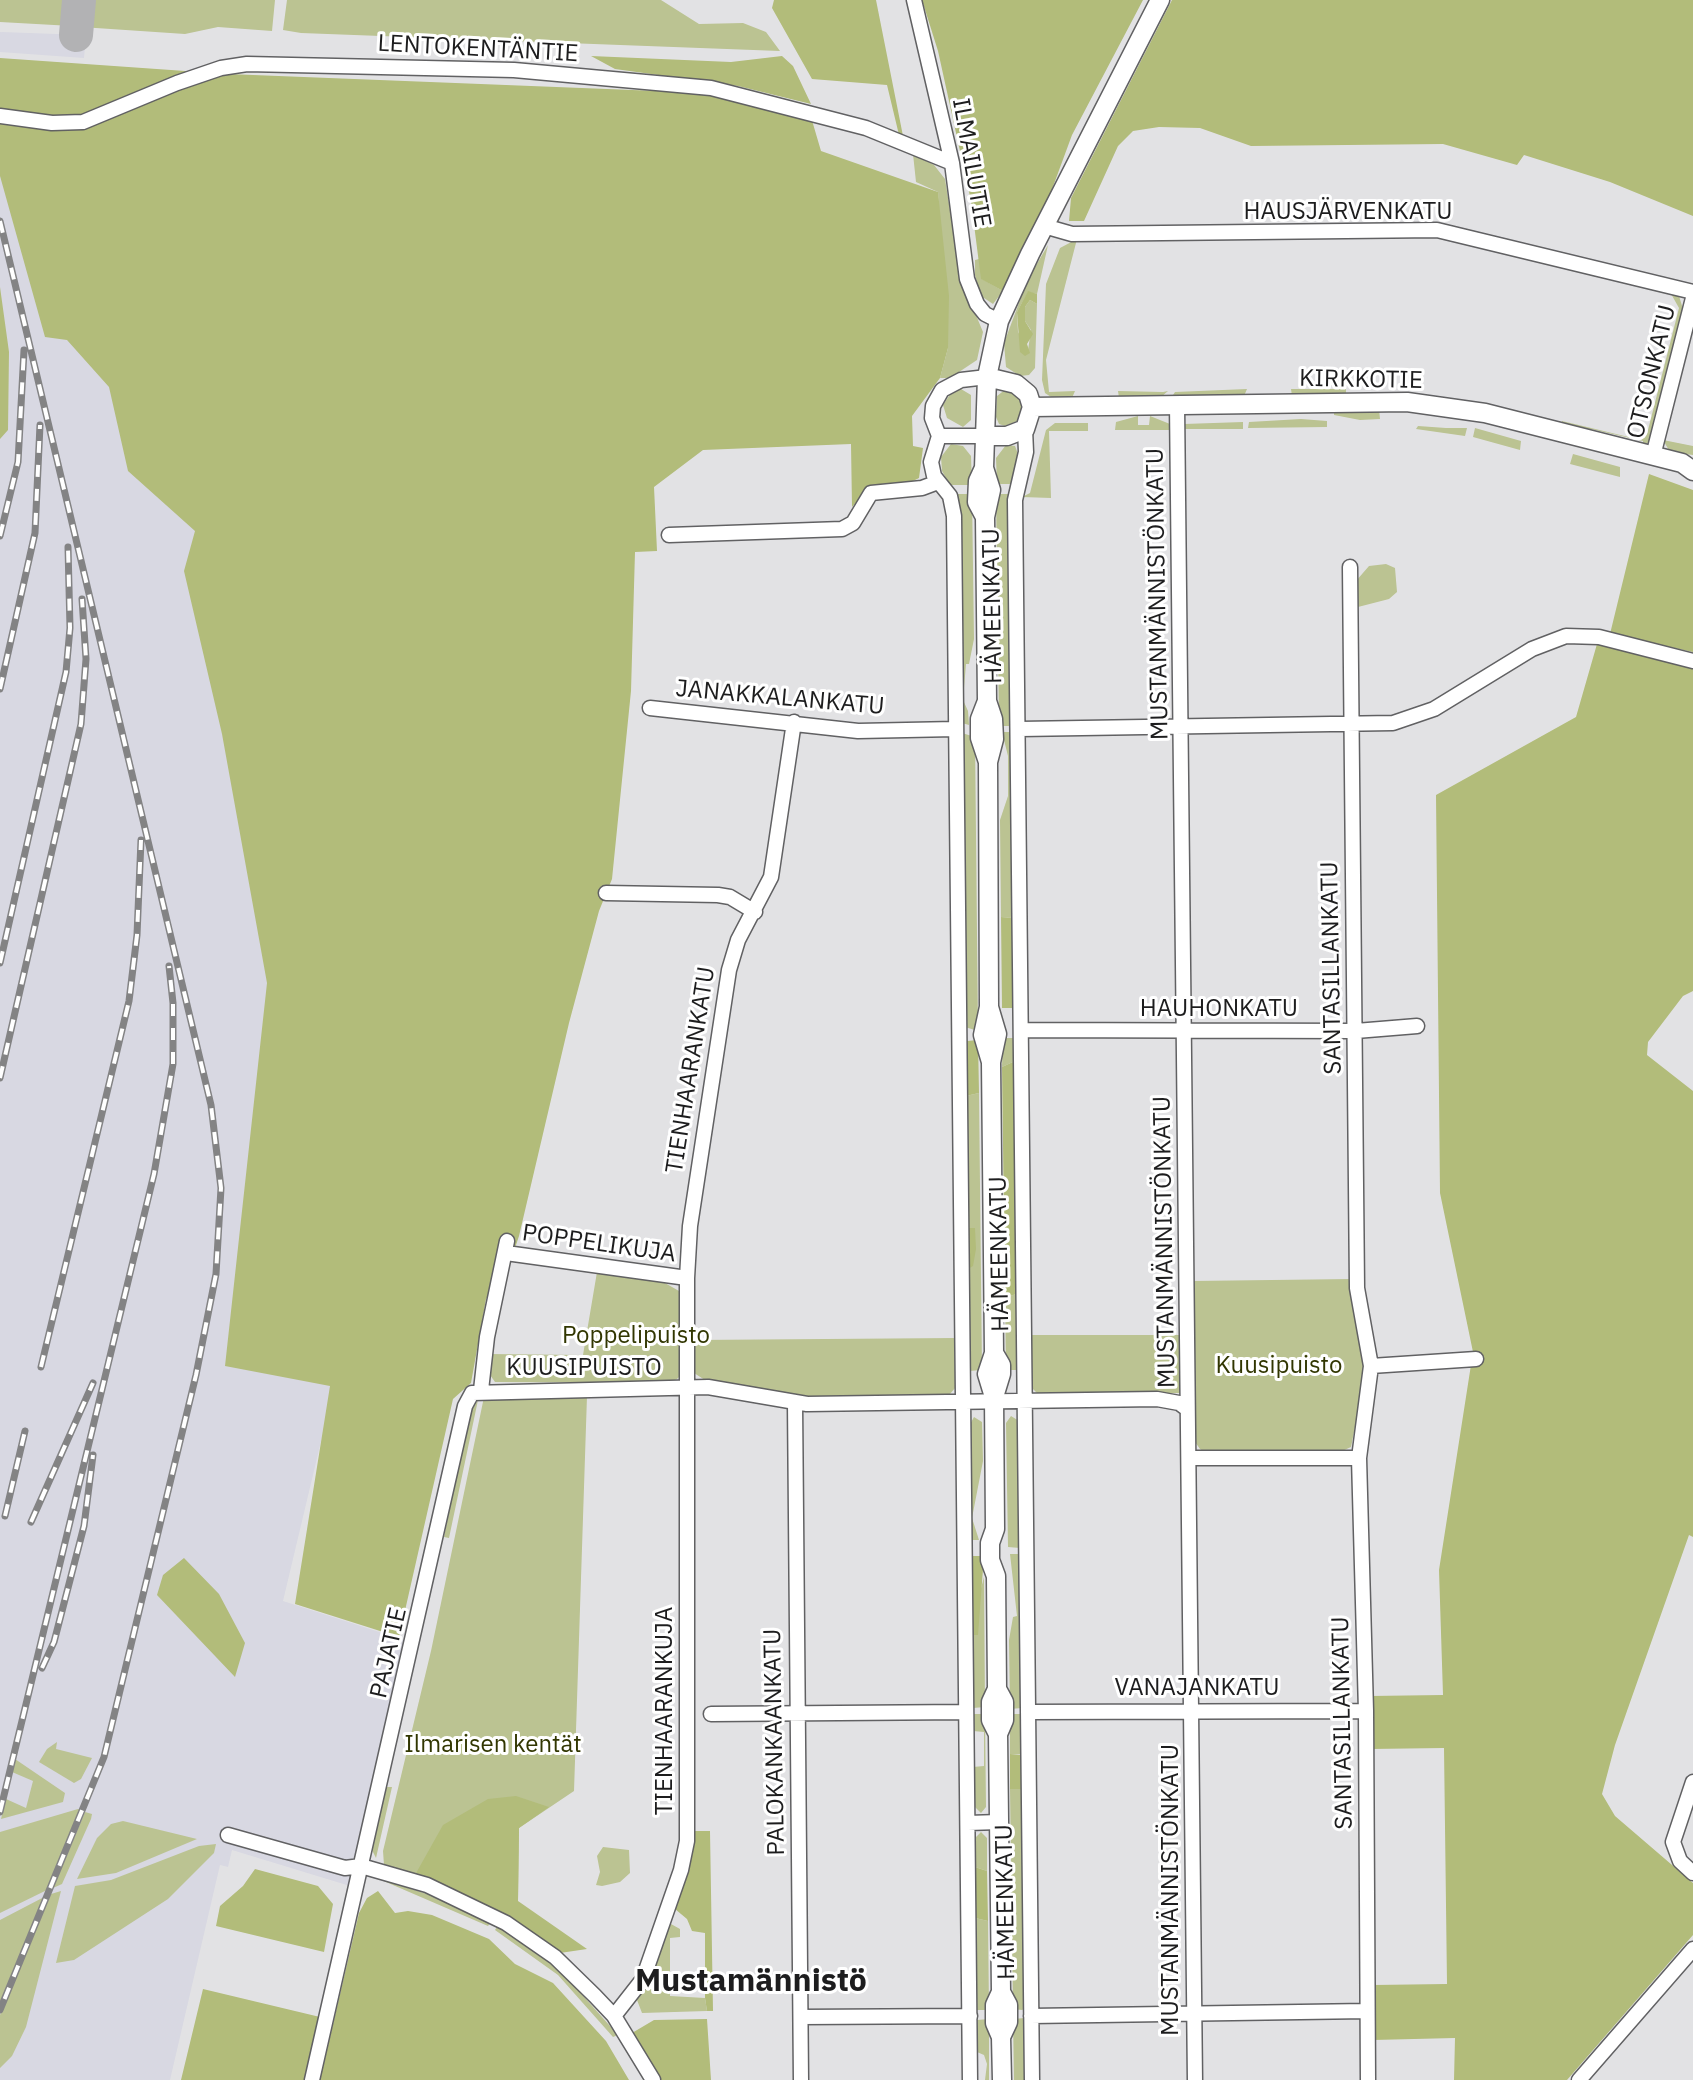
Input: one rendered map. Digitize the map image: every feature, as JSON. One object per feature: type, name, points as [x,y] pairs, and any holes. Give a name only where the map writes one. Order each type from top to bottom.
[{"type":"main road","name":"HÄMEENKATU","points":[[1002,2080],[1001,2037],[995,2014],[1001,1992],[998,1734],[991,1711],[997,1689],[996,1576],[990,1560],[990,1543],[995,1529],[994,1400],[987,1374],[994,1353],[991,1062],[983,1045],[983,1023],[989,1007],[988,762],[980,738],[980,719],[987,701],[985,517],[991,502],[991,490],[984,468],[987,377],[999,321],[1160,0]]},
{"type":"main road","points":[[987,377],[1016,384],[1028,394],[1032,407]]},
{"type":"main road","name":"KIRKKOTIE","points":[[1032,407],[1407,402],[1450,406],[1689,465]]},
{"type":"main road","name":"HÄMEENKATU","points":[[1025,429],[1032,407]]},
{"type":"main road","points":[[983,436],[1007,436],[1025,429]]},
{"type":"street","name":"ILMAILUTIE","points":[[914,0],[952,163],[971,294],[985,314],[999,321]]},
{"type":"street","name":"LENTOKENTÄNTIE","points":[[0,116],[52,123],[83,122],[177,83],[221,68],[247,64],[514,70],[711,88],[866,128],[952,163]]},
{"type":"street","name":"HAUSJÄRVENKATU","points":[[1044,226],[1072,234],[1437,230],[1693,295]]},
{"type":"street","name":"OTSONKATU","points":[[1653,456],[1693,295]]},
{"type":"street","name":"HÄMEENKATU","points":[[970,2080],[954,516],[950,496],[938,482],[931,462],[939,436],[932,418],[942,390],[961,380],[987,377]]},
{"type":"street","name":"MUSTANMÄNNISTÖNKATU","points":[[1177,404],[1190,1384],[1187,1409],[1195,2080]]},
{"type":"street","name":"HÄMEENKATU","points":[[1025,429],[1026,452],[1015,500],[1020,729],[1032,2080]]},
{"type":"street","points":[[939,436],[983,436]]},
{"type":"street","points":[[669,535],[842,529],[853,523],[871,493],[922,488],[938,482]]},
{"type":"street","name":"SANTASILLANKATU","points":[[1350,567],[1354,726],[1352,874],[1357,1288],[1371,1366],[1359,1458],[1366,1711],[1368,2080]]},
{"type":"street","points":[[1020,729],[1182,729],[1393,723],[1416,717],[1532,649],[1566,636],[1599,637],[1693,661]]},
{"type":"street","name":"JANAKKALANKATU","points":[[650,708],[858,731],[955,729]]},
{"type":"street","name":"TIENHAARANKATU","points":[[688,1388],[687,1278],[692,1211],[729,970],[738,940],[771,877],[794,722]]},
{"type":"street","points":[[606,893],[718,895],[730,897],[755,912]]},
{"type":"street","name":"HAUHONKATU","points":[[1021,1030],[1356,1031],[1417,1026]]},
{"type":"street","name":"POPPELIKUJA","points":[[506,1247],[687,1278]]},
{"type":"street","name":"PAJATIE","points":[[312,2080],[465,1406],[470,1395],[481,1390],[487,1337],[506,1247]]},
{"type":"street","points":[[1371,1366],[1476,1359]]},
{"type":"street","name":"KUUSIPUISTO","points":[[481,1390],[708,1387],[795,1403],[963,1403],[994,1400]]},
{"type":"street","name":"TIENHAARANKUJA","points":[[614,2016],[643,1979],[681,1870],[687,1841],[688,1388]]},
{"type":"street","points":[[994,1400],[1157,1399],[1179,1403],[1187,1409]]},
{"type":"street","name":"PALOKANKAANKATU","points":[[795,1403],[801,2080]]},
{"type":"street","points":[[1189,1458],[1359,1458]]},
{"type":"street","name":"VANAJANKATU","points":[[1028,1712],[1366,1711]]},
{"type":"street","points":[[711,1714],[966,1712]]},
{"type":"street","points":[[1693,1782],[1673,1842],[1680,1861],[1693,1873]]},
{"type":"street","name":"HÄMEENKATU","points":[[968,1823],[999,1822]]},
{"type":"street","points":[[228,1835],[345,1868],[361,1866],[427,1885],[506,1923],[555,1957],[614,2016],[653,2080]]},
{"type":"street","points":[[1579,2080],[1693,1949]]},
{"type":"street","points":[[1031,2016],[1367,2011]]},
{"type":"street","points":[[801,2017],[970,2016]]},
{"type":"shaded area","points":[[0,32],[86,35],[84,58],[0,52]]},
{"type":"shaded area","points":[[0,169],[472,806],[283,1601],[404,1640],[350,1886],[232,1850],[228,1867],[220,1865],[170,2080],[0,2080]]},
{"type":"green space","points":[[0,0],[74,0],[72,26],[0,22]]},
{"type":"green space","points":[[83,0],[275,0],[272,31],[218,27],[185,34],[81,27]]},
{"type":"green space","points":[[287,0],[661,0],[699,24],[743,23],[766,32],[780,51],[301,33],[283,30]]},
{"type":"green space","points":[[774,0],[876,0],[903,136],[899,135],[887,85],[812,79],[772,8]]},
{"type":"green space","points":[[922,0],[1143,0],[1072,135],[1044,211],[1003,291],[981,279],[971,201],[938,51]]},
{"type":"green space","points":[[1172,0],[1693,0],[1693,216],[1610,182],[1524,155],[1517,165],[1443,144],[1251,146],[1200,128],[1159,127],[1133,131],[1118,146],[1084,221],[1069,221],[1071,198]]},
{"type":"green space","points":[[591,56],[731,62],[782,56],[793,66],[811,104],[738,86],[615,69]]},
{"type":"green space","points":[[0,58],[228,74],[708,93],[811,117],[821,151],[938,192],[949,296],[948,348],[940,378],[912,416],[913,446],[923,448],[919,478],[871,485],[852,507],[851,444],[703,450],[654,487],[657,551],[635,552],[631,691],[612,879],[599,911],[569,1023],[519,1236],[511,1260],[486,1299],[471,1383],[453,1399],[399,1637],[295,1604],[330,1386],[225,1366],[267,983],[222,734],[184,571],[195,531],[128,471],[109,387],[67,340],[45,337],[0,176]]},
{"type":"green space","points":[[913,154],[934,165],[945,179],[961,279],[983,332],[977,360],[950,378],[940,378],[948,348],[938,192],[916,182]]},
{"type":"green space","points":[[1077,239],[1046,360],[1049,392],[1075,391],[1072,398],[1054,399],[1045,393],[1042,380],[1046,284],[1060,248]]},
{"type":"green space","points":[[1048,245],[1037,294],[1028,292],[1017,312],[1018,332],[1028,350],[1031,330],[1025,321],[1025,307],[1030,300],[1037,304],[1035,368],[1029,375],[1020,376],[1006,367],[1004,343],[1028,279]]},
{"type":"green space","points":[[979,259],[982,279],[1003,291],[993,304],[981,296],[975,275],[975,260]]},
{"type":"green space","points":[[0,287],[9,352],[8,430],[0,439]]},
{"type":"green space","points":[[1028,291],[1037,294],[1037,304],[1030,300],[1025,307],[1025,321],[1033,334],[1027,344],[1030,353],[1025,356],[1020,352],[1017,312]]},
{"type":"green space","points":[[1670,292],[1679,296],[1683,309],[1649,442],[1643,445],[1643,441],[1562,426],[1562,421],[1641,440],[1647,434],[1679,308]]},
{"type":"green space","points":[[961,389],[971,395],[971,420],[963,427],[947,418],[943,405],[951,393]]},
{"type":"green space","points":[[1006,389],[1019,395],[1023,411],[1017,421],[1005,426],[999,424],[996,417],[997,396]]},
{"type":"green space","points":[[1247,389],[1244,396],[1173,395],[1175,392]]},
{"type":"green space","points":[[1291,389],[1346,389],[1346,393],[1292,396]]},
{"type":"green space","points":[[1118,391],[1168,391],[1161,397],[1119,398]]},
{"type":"green space","points":[[1379,409],[1380,419],[1360,420],[1334,415],[1334,411]]},
{"type":"green space","points":[[1138,416],[1138,425],[1149,425],[1150,416],[1170,424],[1171,430],[1115,430],[1116,422]]},
{"type":"green space","points":[[1327,421],[1327,427],[1248,428],[1249,422]]},
{"type":"green space","points":[[1243,422],[1243,429],[1183,429],[1184,424]]},
{"type":"green space","points":[[1055,423],[1088,423],[1088,431],[1049,431],[1051,498],[1022,497],[1030,493],[1046,430]]},
{"type":"green space","points":[[1418,426],[1467,428],[1465,436],[1416,429]]},
{"type":"green space","points":[[1475,428],[1521,441],[1520,450],[1473,437]]},
{"type":"green space","points":[[1663,440],[1693,446],[1693,455],[1670,452]]},
{"type":"green space","points":[[951,444],[963,446],[971,456],[972,485],[950,485],[942,471],[941,457]]},
{"type":"green space","points":[[1006,445],[1015,446],[1018,454],[1011,484],[997,484],[996,458]]},
{"type":"green space","points":[[1573,454],[1620,467],[1620,477],[1570,464]]},
{"type":"green space","points":[[1649,474],[1693,490],[1693,652],[1610,634]]},
{"type":"green space","points":[[958,494],[972,494],[974,639],[969,664],[966,664],[963,700],[969,725],[962,723]]},
{"type":"green space","points":[[996,494],[1010,494],[1010,726],[999,726]]},
{"type":"green space","points":[[1386,564],[1395,568],[1397,592],[1389,599],[1358,607],[1356,581],[1369,566]]},
{"type":"green space","points":[[1597,644],[1693,668],[1693,991],[1683,996],[1648,1042],[1647,1055],[1693,1091],[1693,1537],[1689,1535],[1615,1745],[1602,1794],[1615,1816],[1693,1883],[1693,1935],[1567,2080],[1454,2080],[1455,2038],[1373,2040],[1373,1985],[1447,1984],[1444,1748],[1370,1749],[1370,1696],[1443,1695],[1439,1570],[1473,1352],[1440,1193],[1436,795],[1576,717]]},
{"type":"green space","points":[[1002,732],[1011,732],[1013,918],[1001,917],[1000,820],[1008,796],[1008,756]]},
{"type":"green space","points":[[962,733],[975,737],[978,1031],[965,1027]]},
{"type":"green space","points":[[1001,917],[1013,918],[1014,1008],[1002,1008]]},
{"type":"green space","points":[[1003,1038],[1015,1038],[1015,1061],[1002,1067]]},
{"type":"green space","points":[[978,1040],[979,1093],[966,1096],[965,1046],[967,1041]]},
{"type":"green space","points":[[1015,1061],[1017,1294],[1005,1297],[1002,1067]]},
{"type":"green space","points":[[979,1093],[982,1370],[969,1371],[966,1096]]},
{"type":"green space","points":[[967,1228],[975,1228],[976,1249],[973,1266],[968,1269]]},
{"type":"green space","name":"Poppelipuisto","points":[[597,1272],[665,1283],[679,1291],[681,1375],[668,1383],[495,1382],[488,1372],[488,1354],[583,1355]]},
{"type":"green space","name":"Kuusipuisto","points":[[1352,1279],[1365,1350],[1363,1387],[1351,1447],[1340,1452],[1206,1453],[1200,1449],[1193,1439],[1192,1281]]},
{"type":"green space","points":[[1017,1294],[1019,1370],[1006,1370],[1005,1297]]},
{"type":"green space","name":"Kuusipuisto","points":[[1032,1335],[1184,1335],[1182,1393],[1038,1394],[1032,1388]]},
{"type":"green space","points":[[956,1338],[956,1387],[949,1395],[794,1397],[708,1382],[694,1373],[694,1340]]},
{"type":"green space","name":"Ilmarisen kentät","points":[[587,1396],[574,1791],[519,1828],[518,1901],[508,1916],[449,1887],[384,1865],[383,1851],[431,1651],[484,1397]]},
{"type":"green space","points":[[478,1400],[449,1538],[444,1537],[469,1415]]},
{"type":"green space","points":[[1011,1416],[1019,1421],[1020,1548],[1008,1547],[1006,1423]]},
{"type":"green space","points":[[974,1417],[982,1422],[983,1461],[972,1518],[979,1540],[971,1540],[969,1426]]},
{"type":"green space","points":[[1010,1554],[1021,1554],[1022,1708],[1010,1709],[1009,1640],[1013,1617],[1017,1616]]},
{"type":"green space","points":[[971,1556],[984,1556],[978,1635],[972,1635]]},
{"type":"green space","points":[[184,1558],[219,1594],[245,1643],[235,1677],[157,1595],[163,1575]]},
{"type":"green space","points":[[984,1577],[985,1707],[973,1708],[972,1635],[978,1635],[978,1600]]},
{"type":"green space","points":[[972,1714],[985,1714],[986,1807],[981,1813],[974,1806],[973,1767],[984,1766],[984,1732],[973,1731]]},
{"type":"green space","points":[[1010,1714],[1022,1714],[1023,1754],[1010,1754]]},
{"type":"green space","points":[[57,1742],[56,1749],[92,1758],[81,1779],[74,1783],[39,1762],[47,1749]]},
{"type":"green space","points":[[1010,1754],[1023,1755],[1023,1789],[1010,1789]]},
{"type":"green space","points":[[15,1759],[65,1793],[63,1802],[1,1819],[6,1799],[26,1808],[33,1781],[12,1772]]},
{"type":"green space","points":[[386,1787],[392,1787],[376,1858],[372,1850]]},
{"type":"green space","points":[[1010,1789],[1023,1789],[1026,2008],[1022,2010],[1013,2009]]},
{"type":"green space","points":[[516,1796],[549,1807],[519,1828],[518,1901],[587,1949],[560,1953],[508,1916],[415,1875],[443,1825],[488,1799]]},
{"type":"green space","points":[[82,1810],[49,1889],[0,1913],[0,1832]]},
{"type":"green space","points":[[85,1812],[92,1814],[91,1819],[62,1884],[53,1888]]},
{"type":"green space","points":[[123,1821],[197,1839],[116,1873],[77,1879],[97,1838],[111,1824]]},
{"type":"green space","points":[[693,1831],[710,1831],[713,2011],[707,2011],[705,1998],[705,1933],[692,1931],[687,1919],[675,1909]]},
{"type":"green space","points":[[981,1832],[987,1838],[987,1871],[975,1867],[974,1839]]},
{"type":"green space","points":[[216,1844],[214,1853],[168,1899],[74,1960],[56,1963],[75,1886],[111,1880],[199,1846]]},
{"type":"green space","points":[[603,1847],[629,1850],[630,1873],[620,1882],[602,1886],[596,1885],[600,1872],[597,1856]]},
{"type":"green space","points":[[975,1867],[987,1871],[988,1921],[975,1918]]},
{"type":"green space","points":[[255,1869],[318,1886],[333,1904],[324,1952],[216,1926],[220,1906],[243,1886]]},
{"type":"green space","points":[[379,1879],[440,1898],[491,1922],[488,1926]]},
{"type":"green space","points":[[61,1891],[26,2027],[12,2056],[0,2068],[0,2015],[51,1894]]},
{"type":"green space","points":[[378,1891],[395,1913],[408,1911],[432,1915],[489,1939],[515,1964],[553,1983],[606,2041],[629,2080],[320,2080],[359,1913],[367,1898]]},
{"type":"green space","points":[[46,1896],[0,2006],[0,1920]]},
{"type":"green space","points":[[975,1918],[988,1921],[989,2010],[977,2010]]},
{"type":"green space","points":[[671,1924],[680,1929],[680,1937],[670,1938],[670,1996],[705,1998],[707,2011],[642,2013],[637,2000]]},
{"type":"green space","points":[[498,1925],[561,1971],[618,2035],[613,2037],[558,1975],[495,1930]]},
{"type":"green space","points":[[203,1989],[320,2017],[305,2080],[181,2080]]},
{"type":"green space","points":[[1025,2018],[1026,2080],[1014,2080],[1013,2019]]},
{"type":"green space","points":[[707,2019],[711,2080],[661,2080],[632,2033],[654,2020]]},
{"type":"green space","points":[[989,2019],[989,2080],[985,2080],[987,2064],[984,2055],[977,2052],[977,2020]]},
{"type":"taxiway","points":[[76,35],[79,0]]},
{"type":"railway","points":[[0,221],[211,1105],[221,1188],[216,1274],[196,1375],[104,1757],[0,2010]]},
{"type":"railway","points":[[0,536],[18,462],[24,350]]},
{"type":"railway","points":[[0,689],[35,533],[40,425]]},
{"type":"railway","points":[[0,963],[66,672],[70,628],[68,547]]},
{"type":"railway","points":[[0,1078],[81,724],[86,659],[82,599]]},
{"type":"railway","points":[[41,1367],[129,1001],[137,935],[141,840]]},
{"type":"railway","points":[[0,1812],[154,1174],[173,1064],[173,1003],[169,966]]},
{"type":"railway","points":[[31,1522],[93,1383]]},
{"type":"railway","points":[[5,1516],[25,1431]]},
{"type":"railway","points":[[42,1668],[54,1642],[84,1526],[93,1455]]},
{"type":"district","name":"Mustamännistö","points":[[751,1982]]}]
